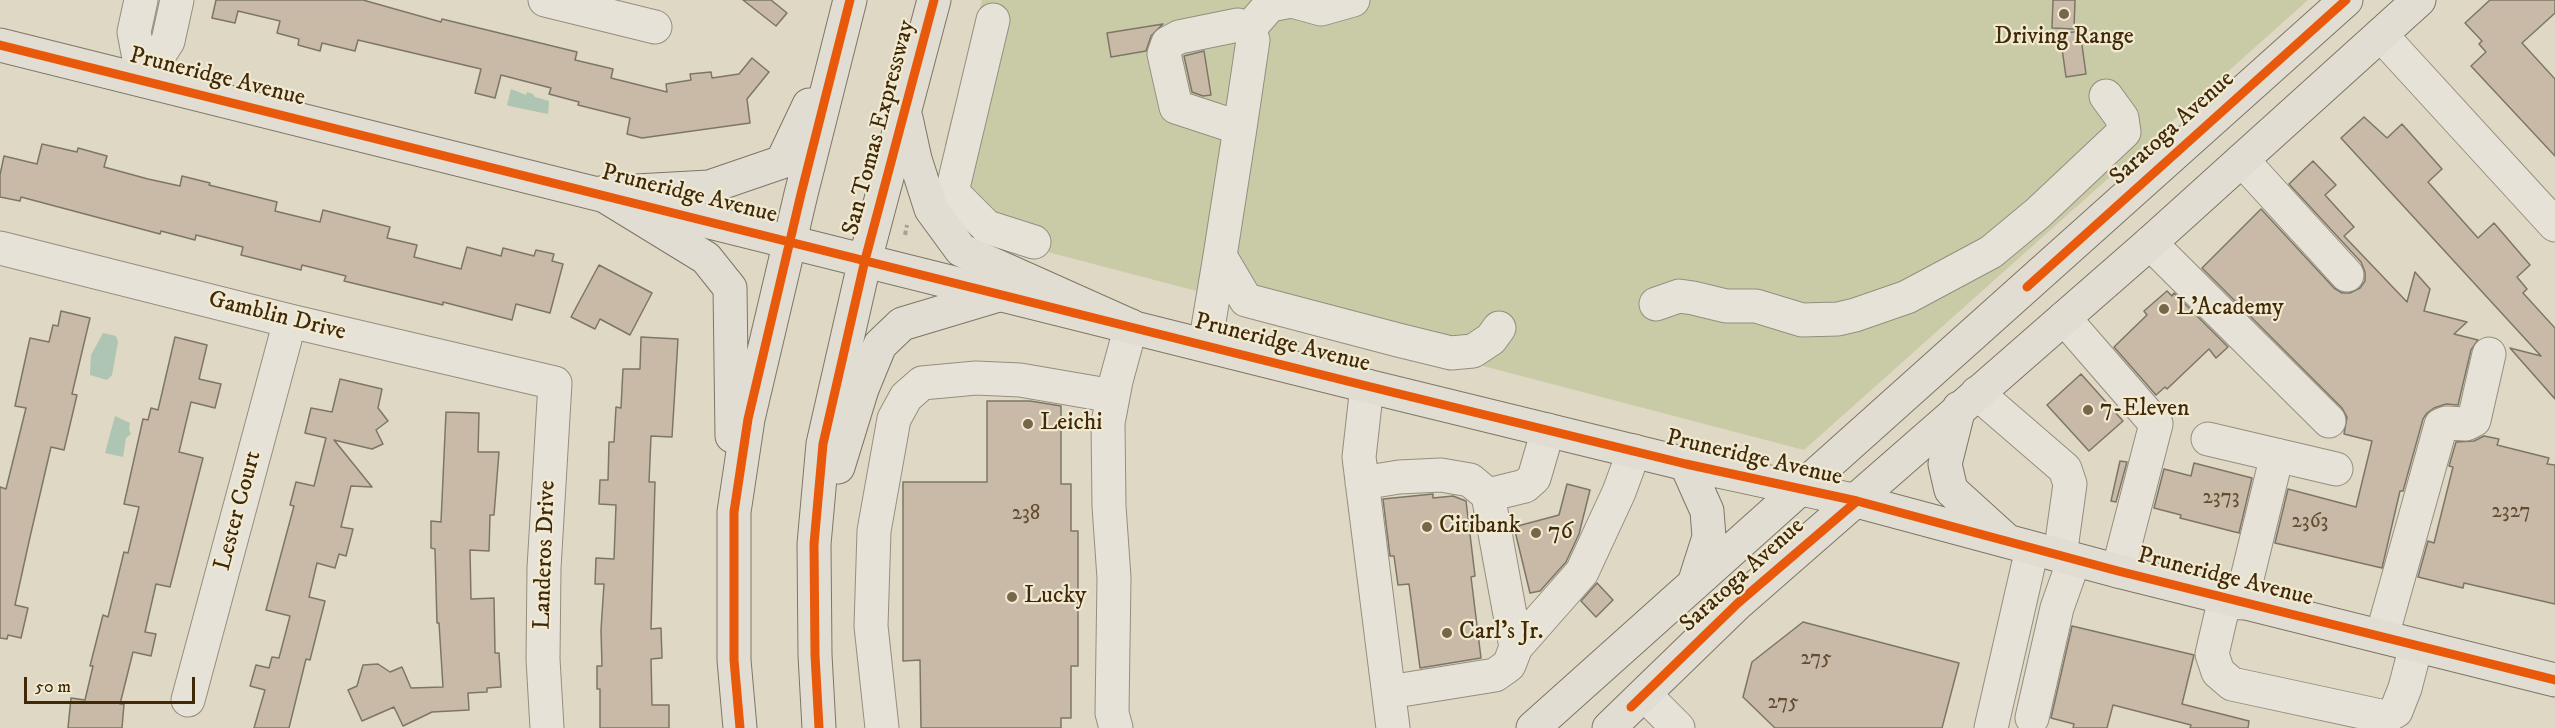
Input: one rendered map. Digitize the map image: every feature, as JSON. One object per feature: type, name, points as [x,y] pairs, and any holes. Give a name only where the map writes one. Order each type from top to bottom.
[{"type":"main road","points":[[734,512],[748,419],[850,0]]},
{"type":"main road","name":"San Tomas Expressway","points":[[819,728],[815,655],[814,544],[823,444],[866,260],[934,0]]},
{"type":"main road","name":"Saratoga Avenue","points":[[1609,728],[1646,695],[1738,603],[2150,243],[2419,0]]},
{"type":"main road","name":"Saratoga Avenue","points":[[1533,728],[1802,489],[2330,5]]},
{"type":"main road","points":[[600,193],[709,187],[782,162],[842,36]]},
{"type":"main road","name":"Pruneridge Avenue","points":[[0,45],[1367,386],[1686,464],[1857,501],[2118,571],[2555,680]]},
{"type":"main road","points":[[905,113],[915,159],[931,209],[962,250],[1131,326]]},
{"type":"main road","points":[[600,193],[706,258],[730,288],[734,660],[740,728]]},
{"type":"main road","points":[[814,544],[862,389],[880,345],[902,324],[1002,294]]},
{"type":"main road","points":[[1968,401],[1945,464],[1951,490],[2044,552]]},
{"type":"main road","points":[[1686,464],[1707,512],[1709,537],[1694,584]]},
{"type":"street","points":[[141,0],[134,32],[143,80]]},
{"type":"street","points":[[143,80],[168,41],[177,0]]},
{"type":"street","points":[[545,0],[655,27]]},
{"type":"street","points":[[1249,29],[1270,2],[1292,1],[1321,9],[1353,0]]},
{"type":"street","points":[[993,20],[952,192],[987,227],[1034,242]]},
{"type":"street","points":[[1240,128],[1176,107],[1164,54],[1168,43],[1179,37],[1238,26],[1249,29]]},
{"type":"street","points":[[1205,345],[1253,40],[1249,29]]},
{"type":"street","points":[[2381,35],[2555,225]]},
{"type":"street","points":[[1656,304],[1679,296],[1726,306],[1756,306],[1790,318],[1810,320],[1855,315],[1907,297],[1991,252],[2038,213],[2124,132],[2125,126],[2122,118],[2106,96]]},
{"type":"street","points":[[2242,160],[2347,275]]},
{"type":"street","points":[[2150,243],[2329,421]]},
{"type":"street","name":"Gamblin Drive","points":[[0,248],[290,321],[555,383]]},
{"type":"street","points":[[1220,256],[1246,300],[1398,340],[1451,353],[1473,351],[1491,339],[1499,328]]},
{"type":"street","points":[[2064,318],[2156,424],[2118,571]]},
{"type":"street","name":"Lester Court","points":[[188,700],[290,321]]},
{"type":"street","points":[[1116,728],[1112,713],[1114,578],[1109,506],[1108,423],[1131,326]]},
{"type":"street","points":[[2382,636],[2441,425],[2466,424],[2474,420],[2489,354]]},
{"type":"street","points":[[2252,384],[2284,377]]},
{"type":"street","points":[[882,728],[871,626],[874,531],[894,419],[906,397],[922,383],[976,378],[1020,380],[1113,396]]},
{"type":"street","name":"Landeros Drive","points":[[547,728],[543,659],[544,568],[555,383]]},
{"type":"street","points":[[1367,386],[1359,457],[1393,728]]},
{"type":"street","points":[[1968,401],[2065,469],[2070,484],[2044,552],[1991,728]]},
{"type":"street","points":[[1488,495],[1525,486],[1534,478],[1548,430]]},
{"type":"street","points":[[2208,439],[2336,469]]},
{"type":"street","points":[[1389,692],[1495,675],[1509,665],[1516,647],[1582,573],[1619,492],[1634,451]]},
{"type":"street","points":[[2277,455],[2233,600],[2212,654],[2218,672],[2232,684],[2385,717],[2396,711],[2405,688],[2416,646]]},
{"type":"street","points":[[1362,483],[1399,477],[1441,475],[1470,480],[1488,495],[1516,647]]},
{"type":"street","points":[[2032,718],[2057,608],[2044,552]]},
{"type":"street","points":[[1646,695],[1678,728]]},
{"type":"path","points":[[905,235],[907,225]]},
{"type":"shaded area","points":[[982,0],[2308,0],[1804,450],[1021,245],[945,194],[945,143]]},
{"type":"shaded area","points":[[511,89],[526,95],[527,92],[549,101],[548,114],[507,105]]},
{"type":"shaded area","points":[[103,333],[116,336],[118,342],[112,375],[107,380],[90,375],[91,355]]},
{"type":"shaded area","points":[[115,416],[130,423],[131,434],[126,438],[123,457],[105,453]]},
{"type":"building","points":[[216,0],[363,0],[441,22],[442,19],[577,52],[575,60],[613,69],[611,78],[667,92],[666,84],[691,80],[690,74],[711,72],[712,78],[739,74],[752,58],[769,72],[747,99],[750,123],[642,138],[627,134],[630,118],[578,105],[579,102],[549,94],[551,88],[501,75],[495,98],[475,93],[481,69],[358,40],[355,51],[322,43],[320,51],[298,45],[299,39],[277,33],[280,21],[238,11],[235,23],[212,18]]},
{"type":"building","points":[[743,0],[771,0],[787,13],[776,26]]},
{"type":"building","name":"Driving Range","points":[[2053,0],[2075,0],[2074,29],[2052,28]]},
{"type":"building","points":[[2490,0],[2555,0],[2555,13],[2522,43],[2555,79],[2555,156],[2471,66],[2486,52],[2479,44],[2482,41],[2465,23]]},
{"type":"building","points":[[1163,24],[1151,36],[1146,51],[1111,57],[1107,33]]},
{"type":"building","points":[[2080,31],[2086,74],[2066,77],[2060,34]]},
{"type":"building","points":[[1204,51],[1211,95],[1203,96],[1192,92],[1184,56]]},
{"type":"building","points":[[2364,117],[2387,138],[2402,124],[2442,169],[2428,182],[2478,238],[2494,223],[2530,265],[2517,277],[2527,289],[2523,293],[2555,328],[2555,399],[2510,348],[2541,356],[2341,138]]},
{"type":"building","points":[[42,144],[77,152],[78,148],[107,156],[104,167],[148,179],[180,186],[182,176],[210,183],[209,185],[277,202],[275,211],[320,222],[323,210],[390,227],[387,238],[417,245],[414,257],[461,269],[467,247],[501,256],[503,248],[534,256],[536,250],[554,254],[552,261],[563,264],[550,313],[516,304],[512,320],[443,302],[443,305],[344,281],[346,276],[302,265],[301,270],[241,255],[243,247],[196,235],[195,240],[161,231],[160,234],[21,197],[20,201],[0,197],[0,175],[4,156],[37,164]]},
{"type":"building","points":[[2313,161],[2336,185],[2325,195],[2354,227],[2344,236],[2407,302],[2415,272],[2430,289],[2424,311],[2467,322],[2454,334],[2478,340],[2471,350],[2458,405],[2446,404],[2434,408],[2423,419],[2403,491],[2400,491],[2382,568],[2275,543],[2288,489],[2356,507],[2372,441],[2344,434],[2347,417],[2342,408],[2202,268],[2261,209],[2334,288],[2342,293],[2350,293],[2360,288],[2365,281],[2365,272],[2361,262],[2289,184]]},
{"type":"building","points":[[599,265],[652,293],[630,335],[600,319],[595,329],[571,317]]},
{"type":"building","points":[[2167,291],[2172,296],[2174,293],[2228,347],[2216,358],[2209,349],[2167,389],[2165,387],[2156,395],[2114,347],[2147,315],[2144,311]]},
{"type":"building","points":[[61,311],[90,318],[72,394],[77,395],[64,450],[51,447],[30,537],[15,605],[28,608],[21,638],[8,635],[7,639],[0,638],[0,487],[6,489],[26,408],[15,406],[30,338],[49,342],[53,325],[58,326]]},
{"type":"building","points":[[175,337],[207,345],[199,379],[221,384],[215,408],[191,402],[179,452],[203,458],[170,587],[156,584],[145,632],[156,634],[151,656],[133,652],[120,704],[124,704],[122,728],[68,728],[71,698],[85,700],[93,666],[90,666],[103,615],[108,617],[124,552],[128,553],[139,507],[124,504],[143,419],[148,420],[151,408],[158,410]]},
{"type":"building","points":[[641,337],[678,339],[672,437],[651,436],[649,482],[655,482],[651,629],[661,628],[662,658],[651,659],[652,705],[669,705],[669,728],[600,728],[600,689],[597,689],[597,666],[602,666],[601,630],[604,584],[595,584],[596,558],[614,559],[616,505],[599,504],[600,480],[608,480],[609,442],[614,442],[616,407],[621,408],[623,369],[640,369]]},
{"type":"building","points":[[2081,374],[2123,421],[2089,451],[2047,405]]},
{"type":"building","points":[[340,379],[382,389],[378,408],[388,421],[376,430],[383,444],[372,449],[334,440],[372,487],[351,486],[341,527],[353,529],[346,556],[339,554],[335,568],[317,563],[309,597],[325,601],[310,660],[306,659],[289,728],[254,728],[265,690],[250,686],[256,665],[269,668],[272,657],[279,658],[290,616],[266,610],[294,506],[290,505],[296,482],[314,486],[326,438],[305,433],[311,408],[332,412]]},
{"type":"building","points":[[987,401],[1030,401],[1061,406],[1061,484],[1071,484],[1071,531],[1078,531],[1078,666],[1071,666],[1071,718],[1061,718],[1061,728],[921,728],[920,660],[903,661],[903,482],[987,482]]},
{"type":"building","points":[[446,412],[479,413],[478,452],[499,452],[494,515],[490,515],[489,551],[470,550],[471,599],[494,598],[495,653],[499,653],[501,687],[487,688],[487,692],[468,693],[469,710],[432,712],[403,726],[394,707],[362,721],[348,690],[357,686],[363,665],[378,664],[390,672],[402,667],[411,688],[443,687],[439,623],[437,623],[435,549],[431,548],[431,521],[441,522]]},
{"type":"building","points":[[2484,436],[2499,439],[2497,445],[2549,458],[2547,464],[2555,465],[2555,604],[2464,583],[2463,588],[2418,577],[2428,541],[2434,543],[2453,467],[2449,466],[2456,442],[2474,441]]},
{"type":"building","points":[[2120,461],[2127,462],[2116,502],[2111,501]]},
{"type":"building","points":[[2194,463],[2252,478],[2239,533],[2180,518],[2181,515],[2154,508],[2164,469],[2191,476]]},
{"type":"building","points":[[1567,484],[1590,490],[1579,534],[1566,562],[1540,591],[1530,593],[1514,527],[1559,515]]},
{"type":"building","points":[[1433,494],[1433,498],[1453,496],[1466,501],[1475,576],[1471,577],[1481,658],[1420,668],[1409,584],[1398,585],[1394,556],[1390,556],[1383,499]]},
{"type":"building","points":[[1597,583],[1613,600],[1596,617],[1581,601]]},
{"type":"building","points":[[1803,622],[1959,663],[1942,728],[1775,728],[1743,697],[1752,662]]},
{"type":"building","points":[[2072,626],[2194,655],[2182,704],[2249,721],[2248,728],[2190,728],[2191,725],[2113,705],[2107,728],[2073,728],[2074,724],[2051,718]]},
{"type":"cycle path","points":[[740,728],[734,660],[734,512],[748,419],[850,0]]},
{"type":"cycle path","points":[[819,728],[815,655],[814,544],[823,444],[865,260],[934,0]]},
{"type":"cycle path","points":[[2027,287],[2346,0]]},
{"type":"cycle path","points":[[0,45],[1367,386],[1686,464],[1857,501],[2118,571],[2555,680]]},
{"type":"cycle path","points":[[1631,707],[1738,603],[1857,501]]},
{"type":"place","name":"Driving Range","points":[[2064,14]]},
{"type":"place","name":"L'Academy","points":[[2164,309]]},
{"type":"place","name":"7-Eleven","points":[[2088,410]]},
{"type":"place","name":"Leichi","points":[[1028,424]]},
{"type":"place","name":"Citibank","points":[[1427,527]]},
{"type":"place","name":"76","points":[[1536,533]]},
{"type":"place","name":"Lucky","points":[[1012,597]]},
{"type":"place","name":"Carl's Jr.","points":[[1447,633]]}]
